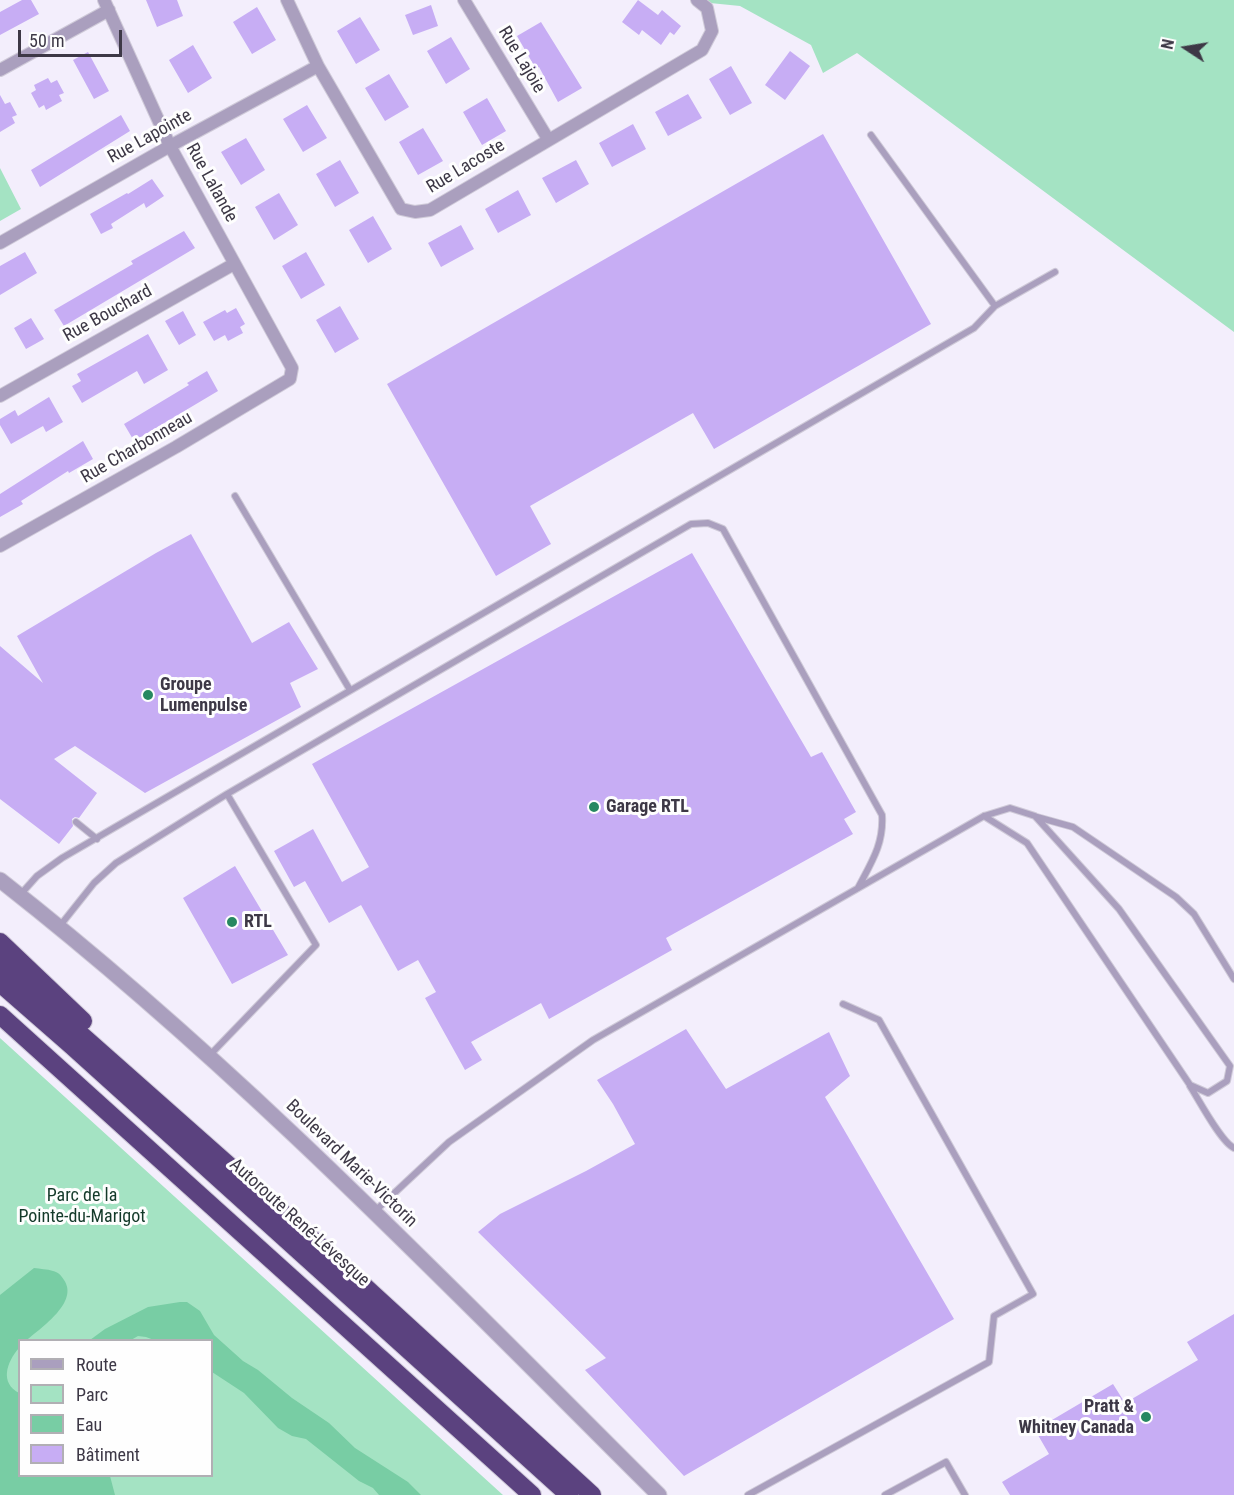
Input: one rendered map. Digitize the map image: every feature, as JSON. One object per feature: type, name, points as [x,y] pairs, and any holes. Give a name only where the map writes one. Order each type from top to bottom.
[{"type":"highway","points":[[0,942],[257,1190]]},
{"type":"highway","points":[[0,963],[257,1190]]},
{"type":"highway","name":"Autoroute René-Lévesque","points":[[0,983],[569,1495]]},
{"type":"highway","points":[[0,1015],[532,1495]]},
{"type":"highway","name":"Autoroute René-Lévesque","points":[[257,1190],[592,1495]]},
{"type":"street","name":"Rue Lacoste","points":[[287,0],[318,66],[401,209],[415,212],[430,210],[702,50],[712,31],[707,8],[697,0]]},
{"type":"street","name":"Rue Lajoie","points":[[464,0],[548,140]]},
{"type":"street","points":[[0,70],[106,5]]},
{"type":"street","name":"Rue Lalande","points":[[106,5],[170,146],[292,368],[290,379]]},
{"type":"street","name":"Rue Lapointe","points":[[0,243],[170,146],[318,66]]},
{"type":"street","name":"Rue Bouchard","points":[[0,396],[234,264]]},
{"type":"street","name":"Rue Charbonneau","points":[[0,546],[176,447],[290,379]]},
{"type":"street","name":"Boulevard Marie-Victorin","points":[[0,880],[59,927],[208,1056],[294,1135],[659,1495]]},
{"type":"lane","points":[[871,135],[995,306]]},
{"type":"lane","points":[[20,895],[37,876],[54,863],[974,328],[995,306],[1055,272]]},
{"type":"lane","points":[[236,496],[350,690]]},
{"type":"lane","points":[[59,927],[87,890],[108,869],[227,794],[691,524],[708,523],[723,529],[882,815],[881,843],[858,889]]},
{"type":"lane","points":[[208,1056],[316,945],[227,794]]},
{"type":"lane","points":[[373,1212],[449,1142],[593,1040],[984,816],[1010,808],[1073,826],[1176,897],[1194,915],[1234,979]]},
{"type":"lane","points":[[984,816],[1027,843],[1224,1138],[1234,1148]]},
{"type":"lane","points":[[1035,816],[1119,909],[1230,1066],[1227,1081],[1208,1093],[1190,1085]]},
{"type":"lane","points":[[76,822],[97,839]]},
{"type":"lane","points":[[748,1495],[989,1362],[994,1316],[1033,1294],[879,1020],[843,1004]]},
{"type":"lane","points":[[885,1495],[946,1462],[965,1495]]},
{"type":"green space","points":[[707,0],[1234,0],[1234,332],[857,53],[823,73],[811,45],[740,6],[710,3]]},
{"type":"green space","points":[[0,168],[21,209],[0,221]]},
{"type":"green space","name":"Parc de la Pointe-du-Marigot","points":[[0,1038],[503,1495],[43,1495],[20,1477],[213,1477],[213,1339],[18,1339],[18,1475],[0,1450]]},
{"type":"water","points":[[34,1268],[55,1271],[61,1275],[67,1288],[67,1297],[57,1313],[28,1339],[18,1339],[18,1350],[8,1366],[9,1384],[18,1392],[18,1477],[110,1477],[115,1495],[0,1495],[0,1295]]},
{"type":"water","points":[[187,1302],[200,1311],[214,1335],[243,1361],[329,1423],[355,1448],[408,1482],[421,1495],[379,1495],[373,1488],[359,1481],[306,1439],[292,1436],[278,1428],[244,1393],[213,1373],[213,1339],[151,1339],[138,1336],[133,1339],[91,1339],[105,1329],[148,1307]]},
{"type":"building","points":[[22,0],[31,0],[39,14],[0,35],[0,12]]},
{"type":"building","points":[[146,0],[177,0],[183,16],[157,27]]},
{"type":"building","points":[[638,0],[658,15],[662,10],[681,26],[674,35],[670,32],[661,45],[642,30],[639,35],[622,22]]},
{"type":"building","points":[[431,5],[438,26],[413,35],[405,15]]},
{"type":"building","points":[[257,7],[276,40],[252,54],[233,22]]},
{"type":"building","points":[[360,17],[380,50],[356,64],[337,31]]},
{"type":"building","points":[[541,22],[582,88],[558,102],[539,67],[536,69],[517,36]]},
{"type":"building","points":[[451,37],[470,69],[446,84],[427,51]]},
{"type":"building","points":[[193,45],[212,78],[188,93],[169,60]]},
{"type":"building","points":[[790,51],[810,66],[785,100],[765,85]]},
{"type":"building","points":[[88,52],[109,91],[94,99],[73,60]]},
{"type":"building","points":[[731,66],[752,103],[730,115],[709,79]]},
{"type":"building","points":[[389,74],[409,107],[385,121],[365,88]]},
{"type":"building","points":[[48,78],[51,83],[57,80],[64,93],[59,95],[62,101],[46,110],[44,105],[39,108],[31,93],[36,90],[34,85]]},
{"type":"building","points":[[688,94],[702,118],[668,136],[655,112]]},
{"type":"building","points":[[0,95],[5,104],[10,102],[17,115],[12,117],[15,123],[0,132]]},
{"type":"building","points":[[487,98],[506,131],[482,145],[463,112]]},
{"type":"building","points":[[307,105],[327,138],[303,152],[283,119]]},
{"type":"building","points":[[121,115],[130,131],[40,187],[31,170]]},
{"type":"building","points":[[633,124],[646,149],[612,167],[599,143]]},
{"type":"building","points":[[423,128],[443,161],[418,175],[399,142]]},
{"type":"building","points":[[823,134],[931,324],[714,449],[693,413],[530,506],[551,544],[496,576],[387,384]]},
{"type":"building","points":[[246,138],[265,170],[241,185],[221,152]]},
{"type":"building","points":[[340,160],[359,193],[335,207],[316,174]]},
{"type":"building","points":[[576,160],[589,184],[556,203],[542,178]]},
{"type":"building","points":[[152,179],[164,196],[146,208],[144,203],[111,224],[113,228],[101,234],[90,214]]},
{"type":"building","points":[[518,190],[531,215],[498,233],[485,209]]},
{"type":"building","points":[[279,193],[298,225],[274,240],[255,207]]},
{"type":"building","points":[[373,216],[392,249],[368,263],[349,230]]},
{"type":"building","points":[[461,225],[474,249],[441,267],[428,243]]},
{"type":"building","points":[[184,231],[195,248],[64,326],[54,310],[133,264],[131,261]]},
{"type":"building","points":[[25,252],[37,273],[0,295],[0,266]]},
{"type":"building","points":[[306,252],[325,285],[301,299],[282,266]]},
{"type":"building","points":[[340,306],[359,339],[335,353],[316,320]]},
{"type":"building","points":[[236,308],[245,324],[240,327],[243,333],[228,341],[225,335],[214,341],[203,322],[225,310],[227,313]]},
{"type":"building","points":[[183,311],[196,335],[179,345],[165,321]]},
{"type":"building","points":[[31,318],[44,339],[26,349],[14,328]]},
{"type":"building","points":[[148,334],[168,370],[144,384],[137,371],[82,403],[72,386],[81,381],[77,374]]},
{"type":"building","points":[[207,371],[218,391],[134,441],[124,424],[189,385],[187,383]]},
{"type":"building","points":[[49,397],[63,422],[46,432],[43,426],[11,444],[0,425],[0,419],[15,410],[18,416]]},
{"type":"building","points":[[83,441],[93,459],[69,473],[68,471],[21,501],[23,504],[0,517],[0,494]]},
{"type":"building","name":"Groupe Lumenpulse","points":[[191,534],[252,643],[289,622],[318,669],[290,683],[301,707],[145,793],[75,746],[54,759],[97,793],[79,818],[72,819],[73,826],[59,844],[0,799],[0,646],[43,683],[17,636]]},
{"type":"building","name":"Garage RTL","points":[[692,553],[811,757],[822,752],[856,812],[844,819],[853,834],[666,938],[672,950],[549,1019],[541,1003],[471,1042],[482,1060],[465,1070],[425,998],[436,992],[418,960],[398,971],[361,905],[329,923],[305,881],[294,887],[274,851],[313,829],[342,882],[369,867],[312,764]]},
{"type":"building","name":"RTL","points":[[235,866],[288,955],[232,984],[183,898]]},
{"type":"building","points":[[686,1029],[726,1089],[829,1032],[850,1076],[825,1097],[954,1319],[684,1476],[585,1370],[606,1358],[478,1232],[500,1214],[635,1144],[597,1080]]},
{"type":"building","name":"Pratt & Whitney Canada","points":[[1234,1314],[1234,1495],[1010,1495],[1002,1482],[1049,1454],[1035,1430],[1113,1384],[1125,1403],[1198,1360],[1187,1342]]},
{"type":"place","name":"Groupe Lumenpulse","points":[[148,695]]},
{"type":"place","name":"Garage RTL","points":[[594,807]]},
{"type":"place","name":"RTL","points":[[232,922]]},
{"type":"place","name":"Pratt & Whitney Canada","points":[[1146,1417]]}]
